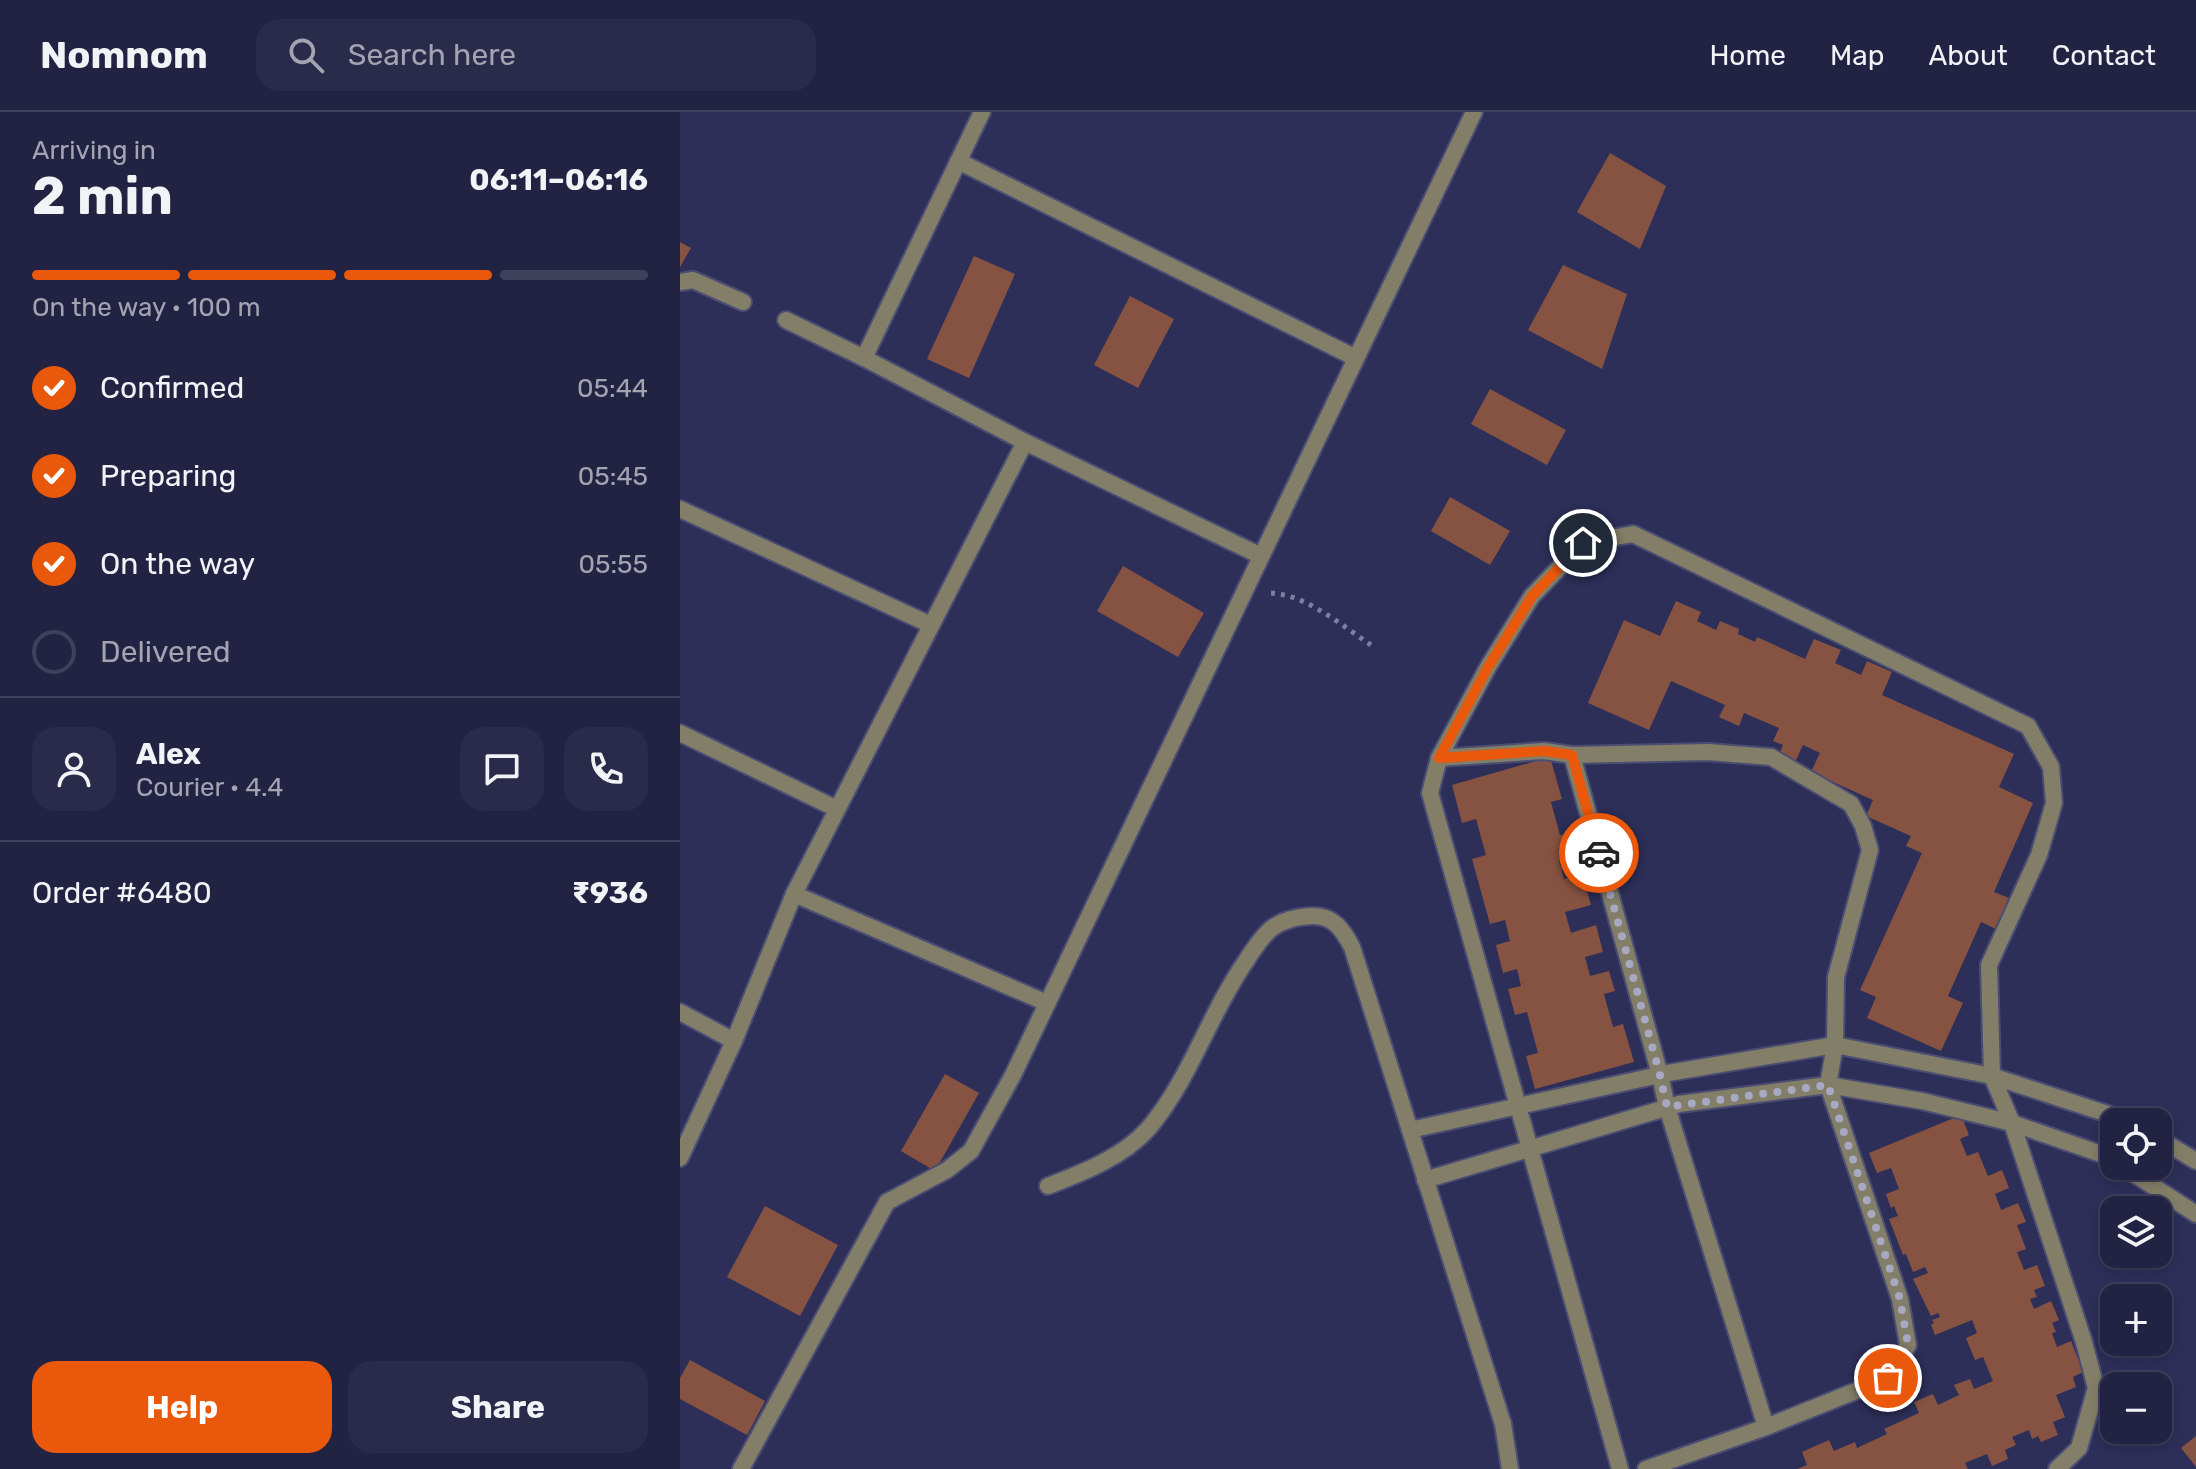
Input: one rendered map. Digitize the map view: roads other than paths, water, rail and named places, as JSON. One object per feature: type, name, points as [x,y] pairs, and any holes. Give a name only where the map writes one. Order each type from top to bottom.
[{"type":"street","points":[[864,358],[982,112]]},
{"type":"street","points":[[741,1469],[887,1202],[947,1170],[971,1151],[1047,1003],[1474,112]]},
{"type":"street","points":[[958,161],[1356,358]]},
{"type":"street","points":[[680,282],[693,280],[743,302]]},
{"type":"street","points":[[786,320],[1025,442],[1261,556]]},
{"type":"street","points":[[680,1158],[734,1041],[794,894],[1025,442]]},
{"type":"street","points":[[680,509],[931,625]]},
{"type":"street","points":[[1620,1469],[1430,793],[1439,758],[1488,667],[1532,596],[1583,543],[1633,534],[2028,726],[2051,767],[2054,803],[2039,855],[1989,965],[1992,1076],[2012,1123],[2084,1342],[2096,1388],[2079,1448],[2057,1469]]},
{"type":"street","points":[[680,733],[837,809]]},
{"type":"street","points":[[1439,758],[1544,751],[1572,755],[1708,752],[1771,757],[1851,804],[1863,826],[1870,850],[1836,977],[1835,1045],[1828,1085],[1900,1299],[1908,1345],[1888,1378],[1766,1427],[1646,1469]]},
{"type":"street","points":[[1572,755],[1667,1107],[1766,1427]]},
{"type":"street","points":[[794,894],[1047,1003]]},
{"type":"street","points":[[1048,1186],[1088,1170],[1145,1132],[1167,1103],[1238,972],[1271,929],[1292,917],[1318,916],[1333,921],[1343,930],[1352,947],[1503,1424],[1510,1469]]},
{"type":"street","points":[[680,1012],[734,1041]]},
{"type":"street","points":[[1410,1130],[1660,1075],[1835,1045],[1992,1076],[2100,1111]]},
{"type":"street","points":[[1425,1180],[1667,1107],[1828,1085],[1922,1101],[2012,1123],[2100,1154]]},
{"type":"street","points":[[2172,1146],[2196,1161]]},
{"type":"street","points":[[2144,1180],[2196,1214]]}]
